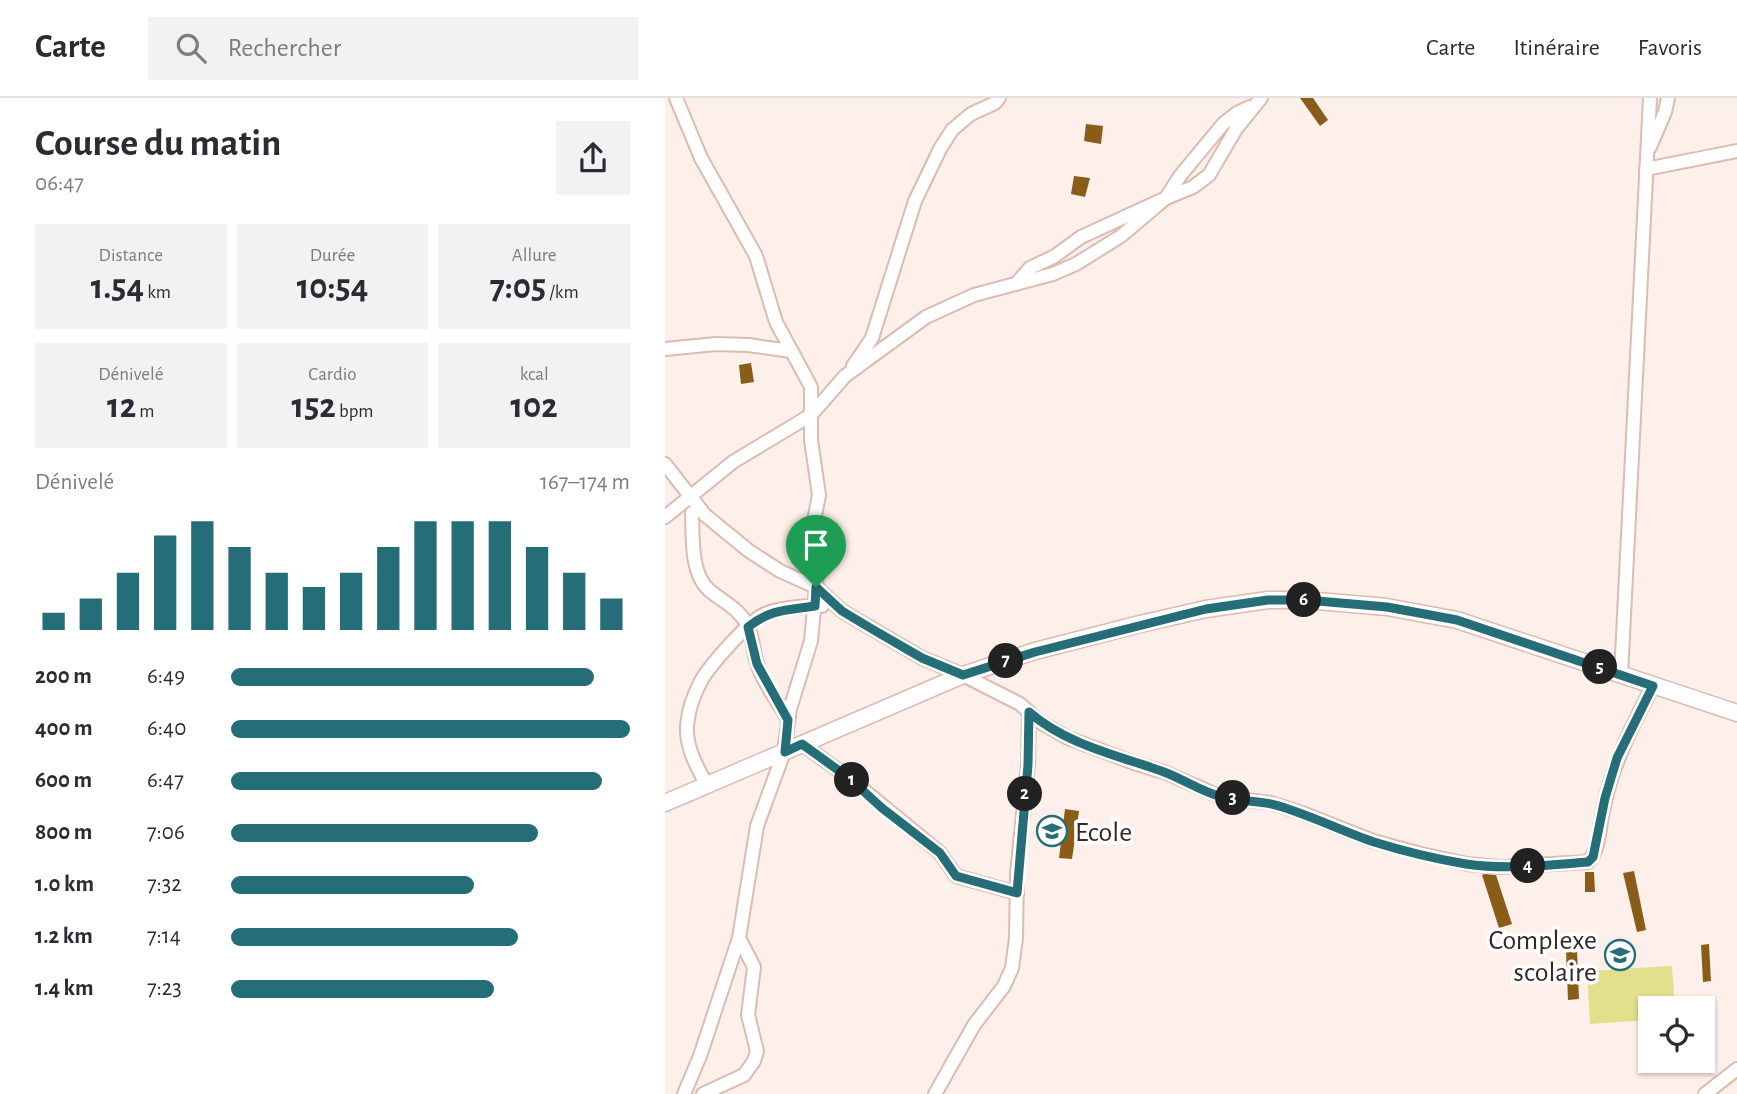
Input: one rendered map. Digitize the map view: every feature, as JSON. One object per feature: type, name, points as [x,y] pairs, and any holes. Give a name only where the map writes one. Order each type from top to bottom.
[{"type":"street","points":[[676,98],[701,158],[756,256],[776,322],[811,387],[811,440],[819,495],[812,531],[817,563],[811,641],[789,709],[785,752],[757,826],[739,938],[700,1056],[684,1094]]},
{"type":"street","points":[[668,515],[733,462],[811,415],[845,376],[872,338],[915,201],[940,149],[952,130],[971,114],[995,103],[999,98]]},
{"type":"street","points":[[1621,675],[1650,98]]},
{"type":"street","points":[[1647,155],[1668,98]]},
{"type":"street","points":[[845,376],[926,317],[974,295],[1053,274],[1076,264],[1121,236],[1166,198],[1180,176],[1223,124],[1258,102]]},
{"type":"street","points":[[1016,284],[1030,268],[1055,256],[1081,237],[1193,187],[1209,175],[1235,129],[1258,102]]},
{"type":"street","points":[[1646,169],[1737,151]]},
{"type":"street","points":[[665,349],[727,344],[791,351]]},
{"type":"street","points":[[665,464],[691,495],[699,514],[749,551],[780,571],[816,587],[837,606],[922,658],[1020,704],[1041,722],[1068,738],[1164,772],[1221,797],[1271,803],[1373,841],[1421,854],[1468,864],[1500,867],[1588,862],[1593,857],[1605,798],[1617,758],[1653,686]]},
{"type":"street","points":[[668,515],[699,514]]},
{"type":"street","points":[[699,514],[693,545],[700,579],[709,590],[730,604],[748,627],[757,664],[788,720]]},
{"type":"street","points":[[665,803],[963,675],[1035,652],[1140,624],[1206,609],[1268,600],[1351,603],[1427,613],[1500,633],[1737,713]]},
{"type":"street","points":[[707,785],[697,769],[688,744],[687,720],[700,682],[722,654],[762,616],[776,611],[837,606]]},
{"type":"street","points":[[936,1094],[974,1025],[1007,980],[1016,938],[1029,712]]},
{"type":"street","points":[[802,744],[849,778],[882,808],[940,853],[956,876],[1017,893]]},
{"type":"street","points":[[703,1094],[744,1075],[754,1061],[757,1051],[748,1015],[754,967],[739,938]]},
{"type":"street","points":[[1705,1094],[1737,1069]]},
{"type":"shaded area","points":[[1672,966],[1674,996],[1638,996],[1638,1021],[1590,1024],[1587,971]]},
{"type":"building","points":[[1300,98],[1313,98],[1328,120],[1320,126]]},
{"type":"building","points":[[1086,124],[1103,126],[1101,144],[1084,141]]},
{"type":"building","points":[[1074,176],[1090,178],[1085,197],[1071,194]]},
{"type":"building","points":[[751,363],[754,382],[741,384],[739,365]]},
{"type":"building","points":[[1065,809],[1079,811],[1072,859],[1059,858]]},
{"type":"building","points":[[1634,871],[1646,930],[1637,932],[1623,873]]},
{"type":"building","points":[[1585,872],[1594,872],[1595,892],[1585,892]]},
{"type":"building","points":[[1482,875],[1496,875],[1512,924],[1499,928]]},
{"type":"building","points":[[1709,944],[1711,981],[1703,982],[1701,945]]},
{"type":"building","points":[[1566,950],[1577,950],[1579,999],[1568,1000]]},
{"type":"place","name":"Ecole","points":[[1052,831]]},
{"type":"place","name":"Complexe scolaire","points":[[1620,955]]},
{"type":"route","points":[[816,587],[842,611],[872,629],[922,658],[963,675],[1035,652],[1206,609],[1249,601],[1306,600],[1387,607],[1457,620],[1653,686],[1617,758],[1605,798],[1593,857],[1588,862],[1500,867],[1468,864],[1421,854],[1373,841],[1271,803],[1221,797],[1164,772],[1068,738],[1029,712],[1029,750],[1017,893],[956,876],[940,853],[882,808],[849,778],[802,744],[785,752],[788,720],[757,664],[748,627],[762,616],[776,611],[815,606],[816,587]]}]
